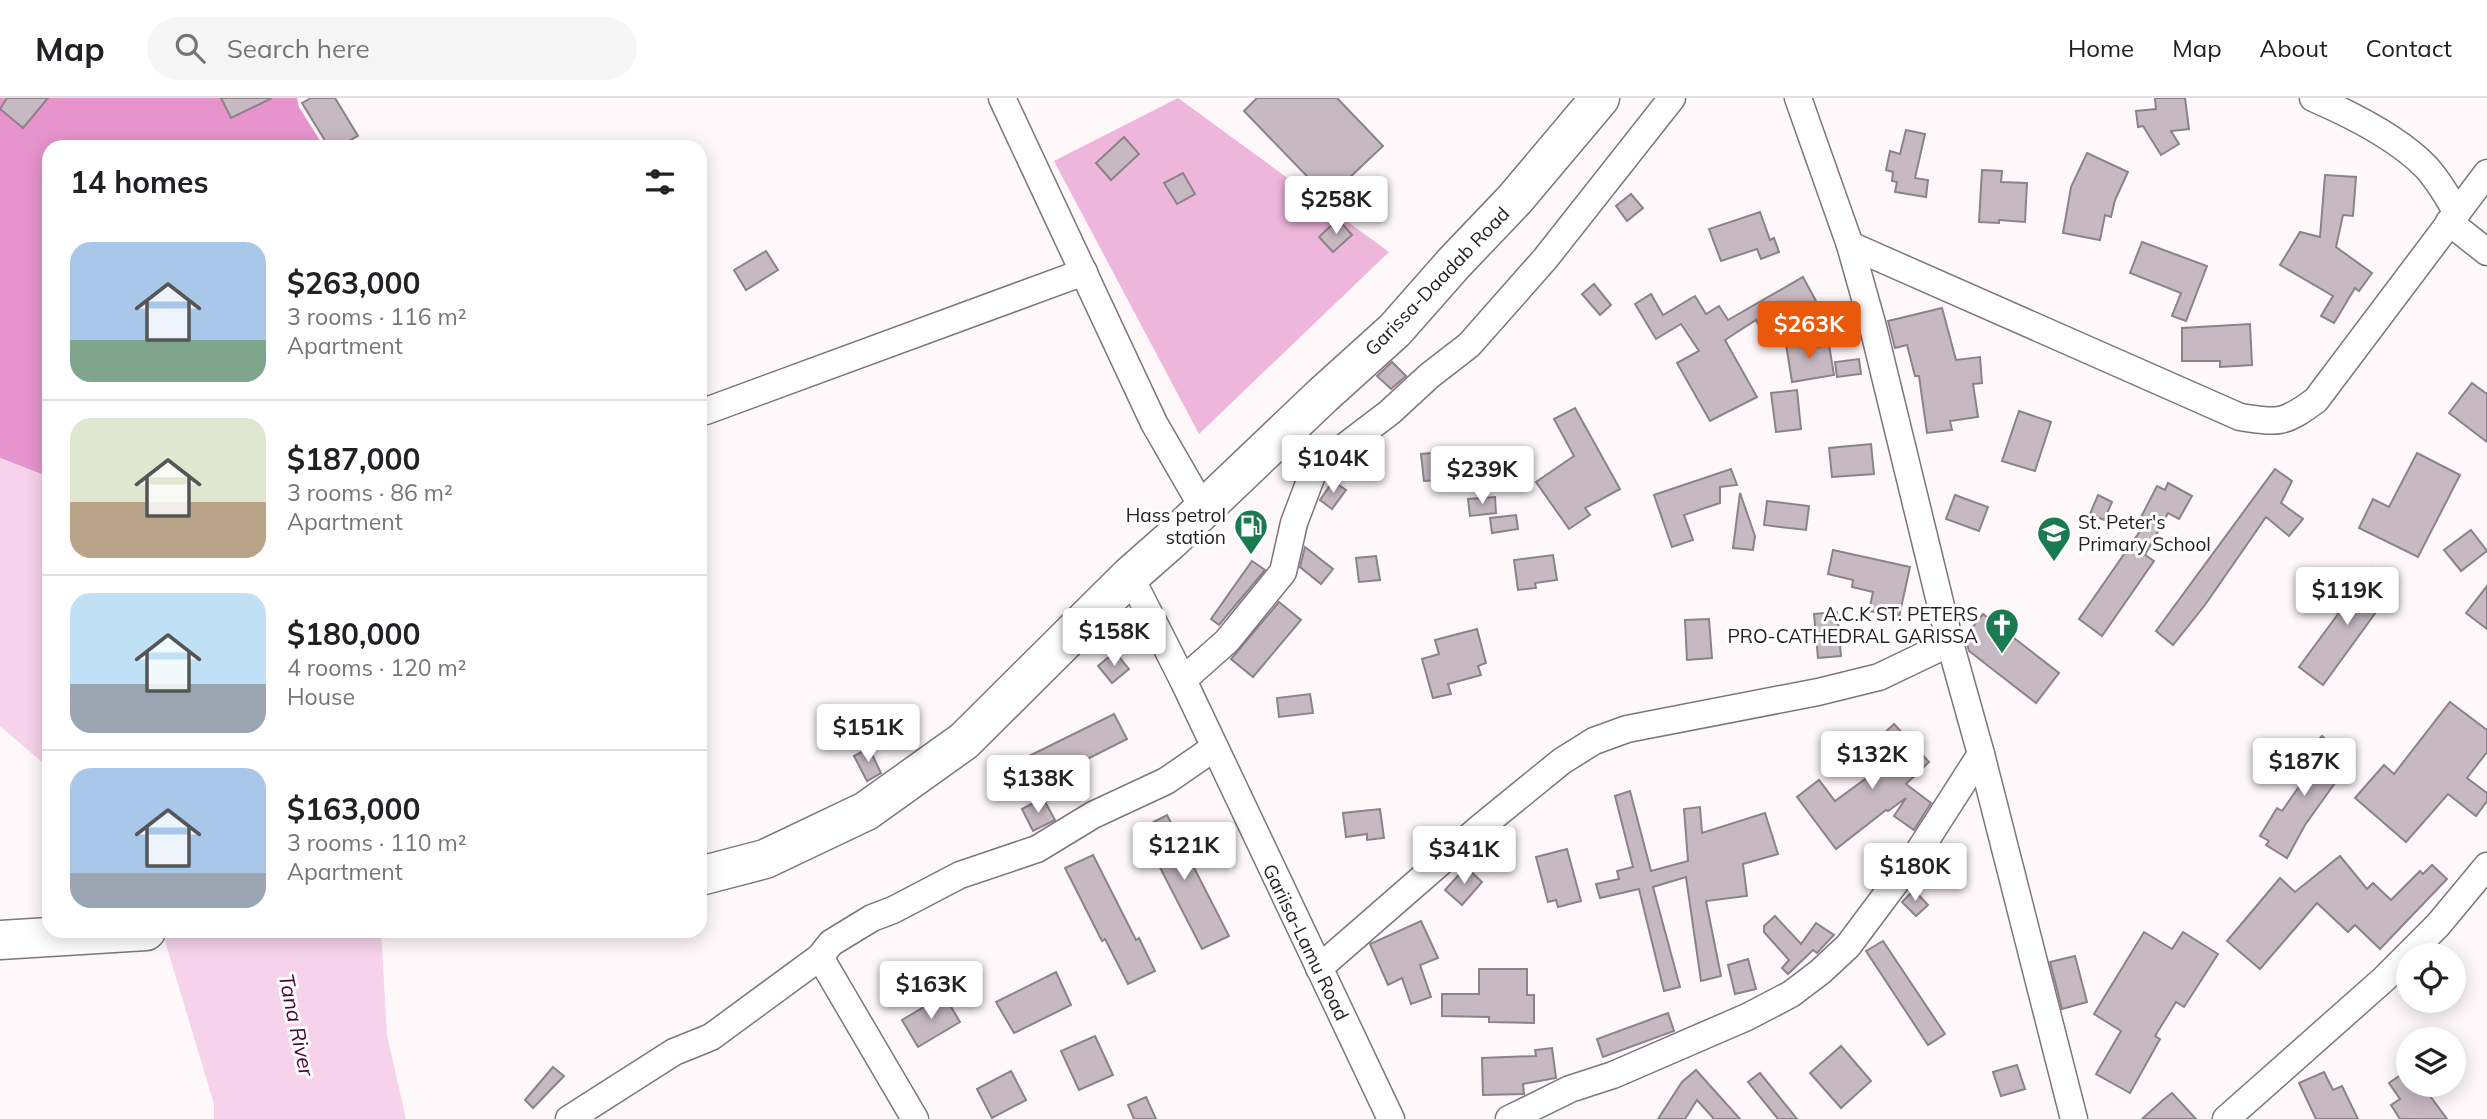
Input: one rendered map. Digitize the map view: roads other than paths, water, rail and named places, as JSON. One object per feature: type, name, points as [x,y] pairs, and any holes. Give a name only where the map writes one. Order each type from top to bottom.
[{"type":"highway","name":"Garissa-Daadab Road","points":[[707,874],[765,859],[866,811],[964,741],[1130,576],[1395,331],[1454,263],[1516,199],[1600,98]]},
{"type":"highway","points":[[0,940],[42,937]]},
{"type":"street","points":[[1183,680],[1227,641],[1283,572],[1294,523],[1314,470],[1390,412],[1429,376],[1469,345],[1545,259],[1672,98]]},
{"type":"street","points":[[1798,98],[1850,245],[1872,323],[1950,643],[2074,1119]]},
{"type":"street","points":[[2313,98],[2335,107],[2405,150],[2426,167],[2453,218],[2487,252]]},
{"type":"street","points":[[1002,100],[1154,423],[1203,508]]},
{"type":"street","points":[[1850,245],[2240,417],[2270,422],[2293,417],[2316,400],[2487,173]]},
{"type":"street","points":[[707,411],[1084,272]]},
{"type":"street","name":"Gariisa-Lamu Road","points":[[1130,576],[1183,680],[1391,1119]]},
{"type":"street","points":[[1319,968],[1482,825],[1562,761],[1594,741],[1639,726],[1818,692],[1879,677],[1950,643]]},
{"type":"street","points":[[569,1119],[674,1052],[711,1037],[820,957],[831,943],[872,918],[960,875],[1037,849],[1093,815],[1166,781],[1213,748]]},
{"type":"street","points":[[1509,1119],[1570,1089],[1613,1074],[1747,1017],[1791,994],[1820,972],[1848,946],[1919,851],[1981,754]]},
{"type":"street","points":[[2226,1119],[2384,979],[2438,925],[2487,866]]},
{"type":"street","points":[[820,957],[915,1119]]},
{"type":"water","points":[[0,458],[42,474],[42,762],[0,726]]},
{"type":"water","name":"Tana River","points":[[164,938],[381,938],[387,1035],[406,1119],[214,1119],[214,1104]]},
{"type":"place","name":"Hass petrol station","points":[[1251,556]]},
{"type":"place","name":"St. Peter's Primary School","points":[[2054,563]]},
{"type":"place","name":"A.C.K ST. PETERS PRO-CATHEDRAL GARISSA","points":[[2002,655]]}]
